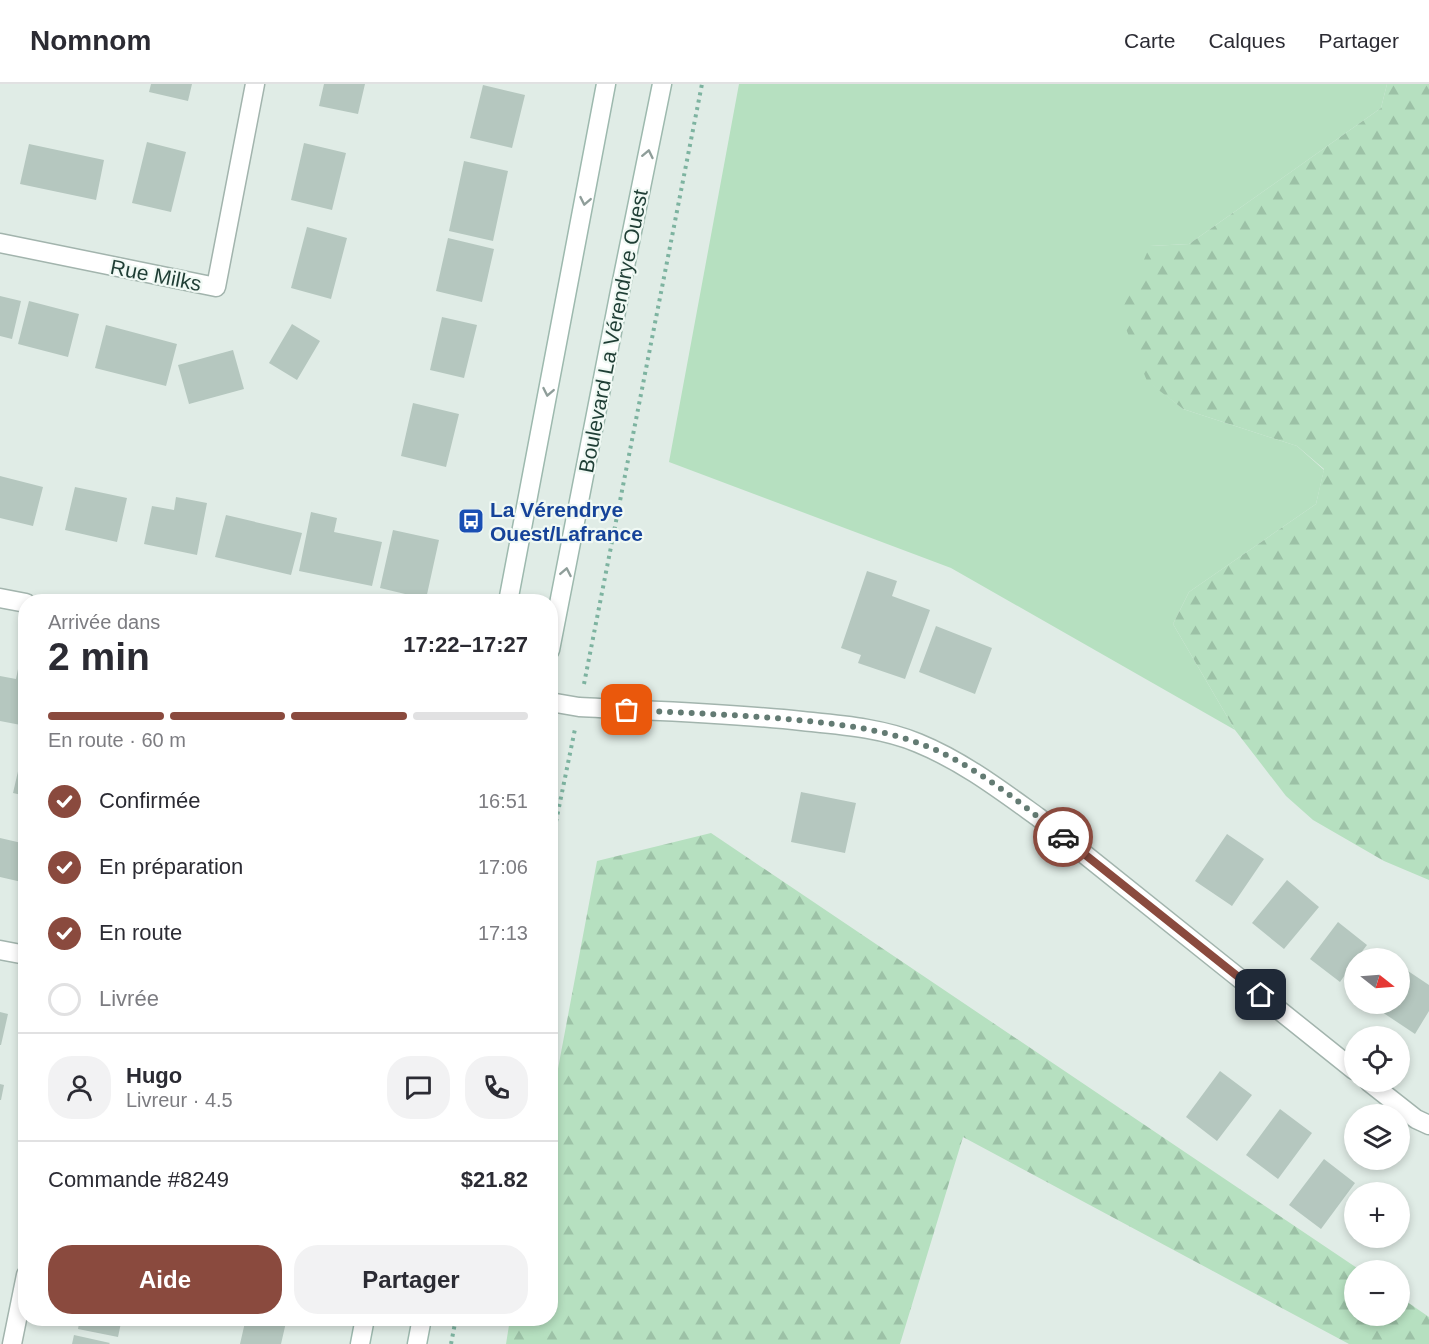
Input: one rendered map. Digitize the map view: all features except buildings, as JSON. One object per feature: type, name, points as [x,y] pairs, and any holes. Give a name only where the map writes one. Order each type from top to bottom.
[{"type":"street","name":"Rue Milks","points":[[0,243],[216,287],[255,84]]},
{"type":"street","points":[[510,594],[606,84]]},
{"type":"street","name":"Boulevard La Vérendrye Ouest","points":[[558,609],[662,84]]},
{"type":"street","points":[[0,598],[18,601]]},
{"type":"street","points":[[558,703],[579,707],[769,717],[828,723],[880,731],[916,742],[952,758],[1038,817],[1344,1062]]},
{"type":"street","points":[[0,950],[18,953]]},
{"type":"street","points":[[1382,1092],[1416,1119],[1429,1125]]},
{"type":"street","points":[[12,1344],[18,1314]]},
{"type":"street","points":[[360,1344],[363,1326]]},
{"type":"street","points":[[417,1344],[420,1326]]},
{"type":"path","points":[[558,811],[702,84]]},
{"type":"path","points":[[451,1344],[454,1326]]},
{"type":"green space","points":[[739,84],[1387,84],[1381,108],[1189,244],[1150,246],[1147,380],[1183,409],[1297,446],[1324,470],[1316,504],[1189,592],[1173,624],[1235,730],[951,568],[669,462]]},
{"type":"green space","points":[[1387,84],[1429,84],[1429,880],[1384,861],[1313,820],[1286,796],[1235,730],[1173,624],[1189,592],[1316,504],[1324,469],[1297,446],[1183,409],[1147,381],[1120,314],[1150,246],[1189,244],[1381,108]]},
{"type":"green space","points":[[711,833],[1345,1260],[1344,1326],[1410,1326],[1410,1304],[1429,1317],[1429,1344],[1349,1344],[963,1137],[900,1344],[506,1344],[509,1326],[558,1326],[558,1069],[597,861]]},
{"type":"way so far","points":[[627,710],[769,717],[880,731],[916,742],[952,758],[984,778],[1063,837]]},
{"type":"place","name":"La Vérendrye Ouest/Lafrance","points":[[471,521]]},
{"type":"route","points":[[1063,837],[1261,995]]}]
